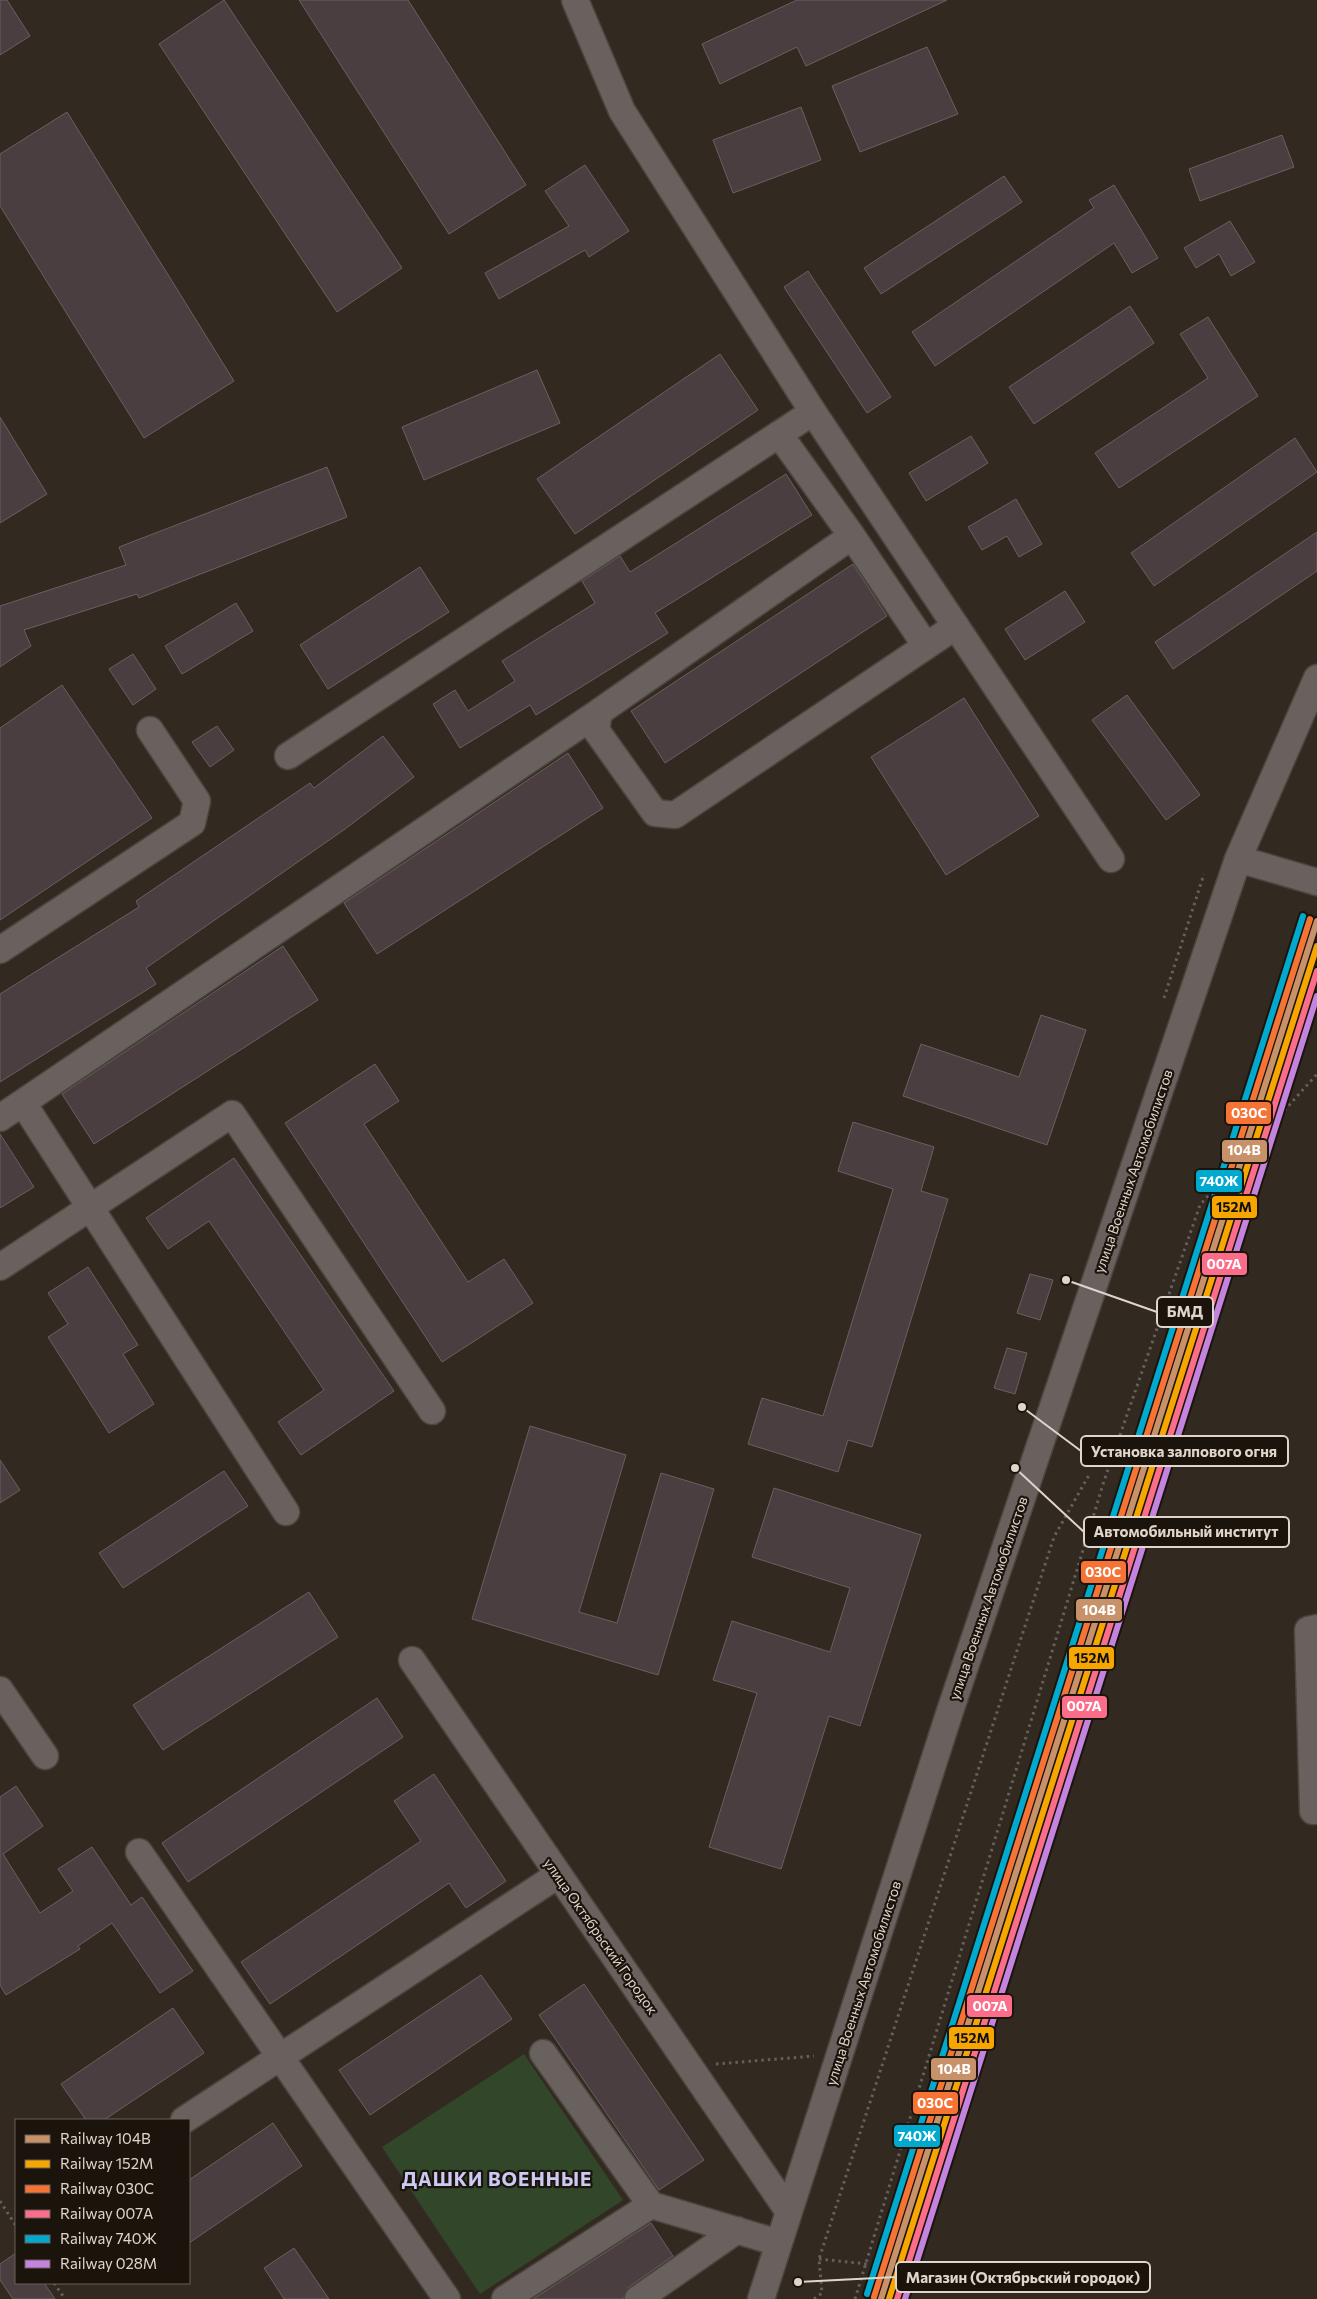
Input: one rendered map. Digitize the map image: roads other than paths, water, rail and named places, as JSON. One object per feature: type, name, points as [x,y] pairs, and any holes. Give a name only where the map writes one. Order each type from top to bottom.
[{"type":"street","points":[[574,0],[622,111],[813,412],[1111,859]]},
{"type":"street","points":[[288,756],[813,412]]},
{"type":"street","points":[[779,434],[852,536],[926,646]]},
{"type":"street","points":[[0,1118],[599,712],[852,536]]},
{"type":"street","points":[[599,712],[596,730],[655,813],[675,815],[956,626]]},
{"type":"street","name":"улица Военных Автомобилистов","points":[[762,2299],[950,1711],[1238,859],[1317,678]]},
{"type":"street","points":[[0,950],[192,823],[197,801],[150,730]]},
{"type":"street","points":[[1238,859],[1317,882]]},
{"type":"street","points":[[22,1103],[286,1512]]},
{"type":"street","points":[[0,1267],[232,1114],[432,1411]]},
{"type":"street","points":[[1313,1811],[1313,1708],[1308,1630],[1317,1628]]},
{"type":"street","name":"улица Октябрьский Городок","points":[[412,1660],[789,2212]]},
{"type":"street","points":[[0,1690],[45,1756]]},
{"type":"street","points":[[139,1852],[448,2299]]},
{"type":"street","points":[[186,2119],[558,1875]]},
{"type":"street","points":[[543,2053],[651,2205],[779,2243]]},
{"type":"street","points":[[505,2299],[651,2205]]},
{"type":"street","points":[[638,2299],[737,2230]]},
{"type":"rail line","name":"740Ж","points":[[867,2294],[1303,916]]},
{"type":"rail line","name":"030C","points":[[874,2297],[1310,919]]},
{"type":"rail line","name":"104В","points":[[881,2299],[1317,921]]},
{"type":"rail line","name":"152М","points":[[889,2299],[1317,946]]},
{"type":"rail line","name":"007А","points":[[897,2299],[1317,971]]},
{"type":"rail line","name":"028М","points":[[905,2299],[1317,996]]},
{"type":"place","name":"БМД","points":[[1066,1280]]},
{"type":"place","name":"Установка залпового огня","points":[[1022,1407]]},
{"type":"place","name":"Автомобильный институт","points":[[1015,1468]]},
{"type":"place","name":"Магазин (Октябрьский городок)","points":[[798,2282]]},
{"type":"district","name":"ДАШКИ ВОЕННЫЕ","points":[[497,2178]]}]
